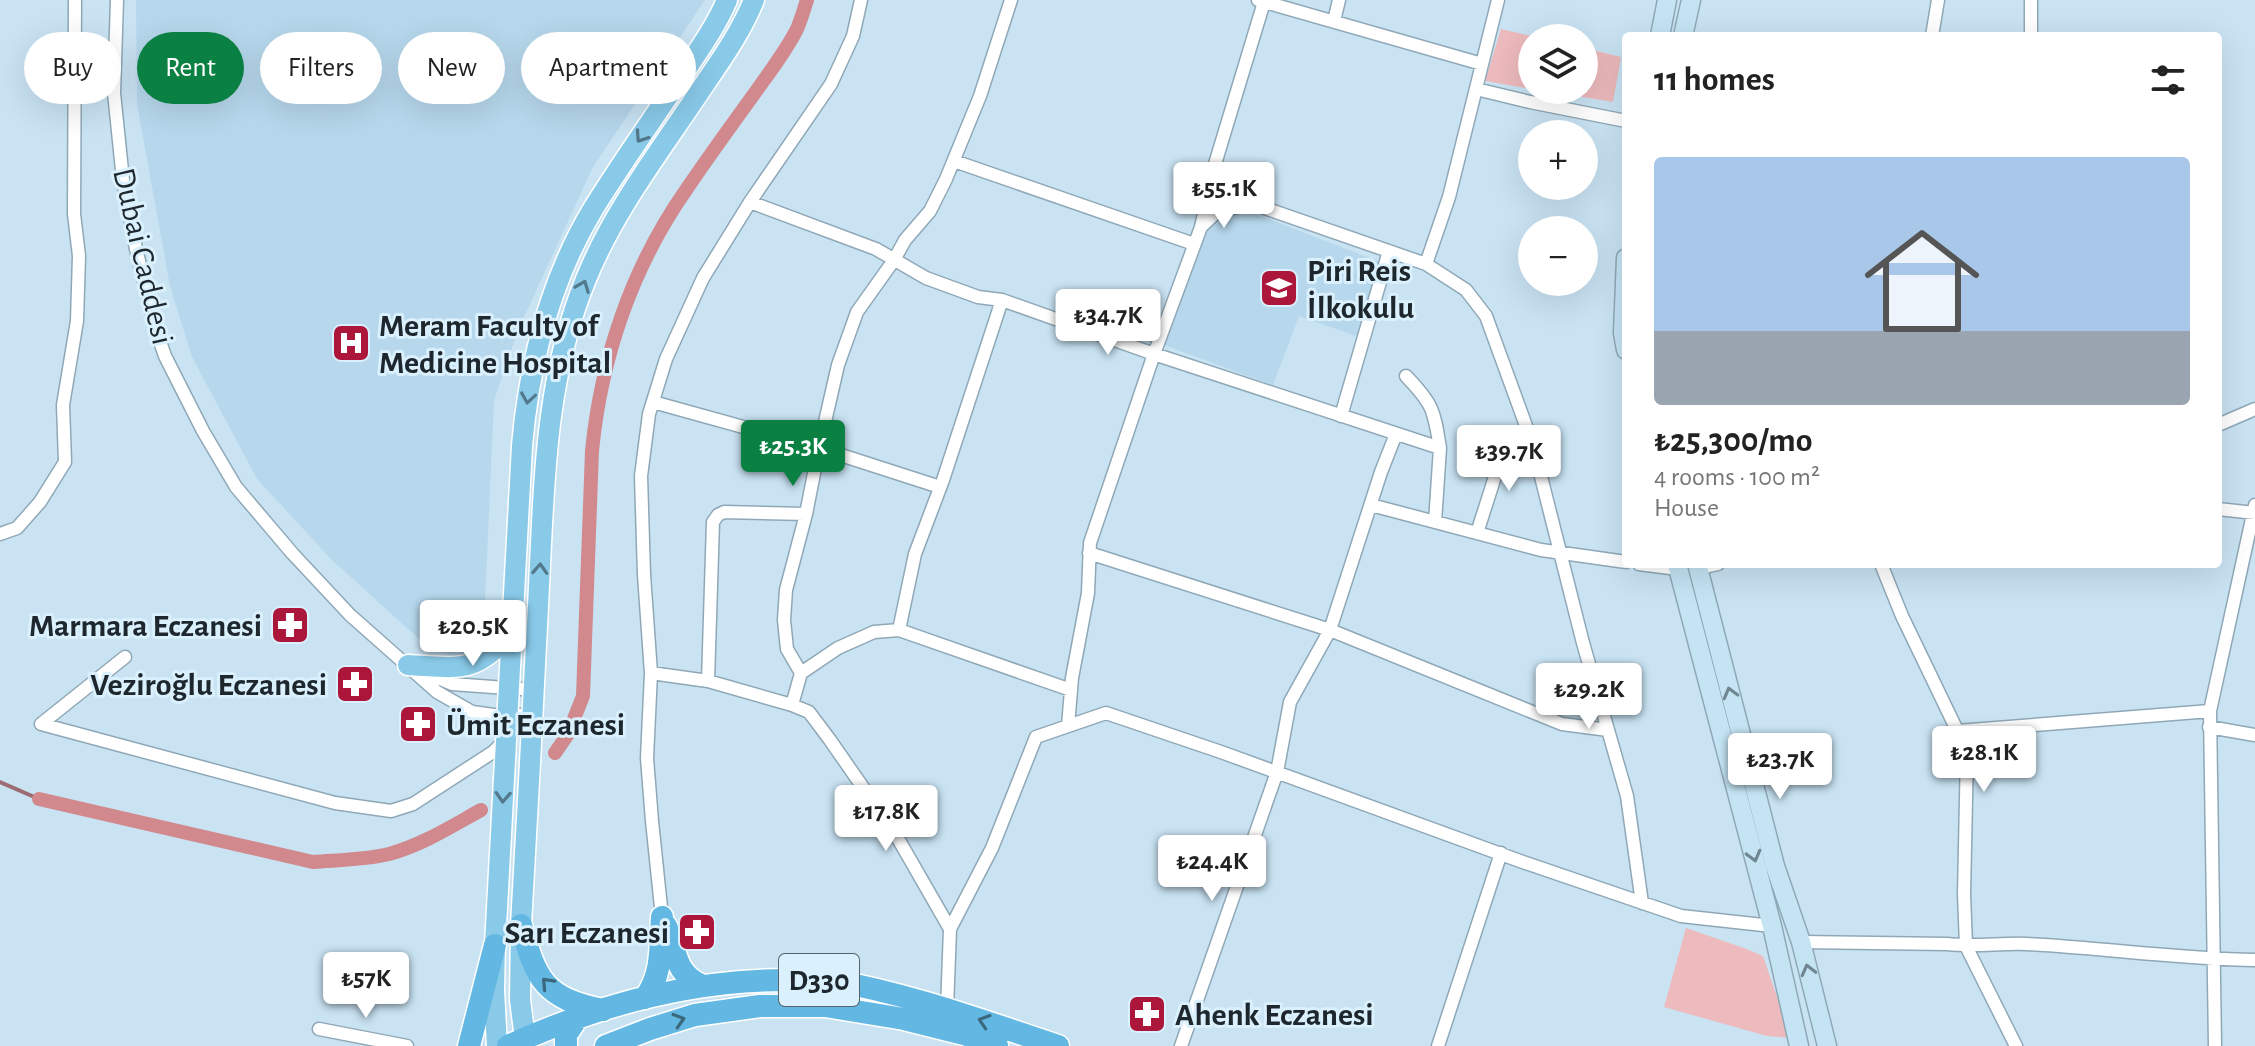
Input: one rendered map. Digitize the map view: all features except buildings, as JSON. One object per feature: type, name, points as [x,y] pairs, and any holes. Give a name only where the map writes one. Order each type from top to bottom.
[{"type":"highway","points":[[662,917],[682,972],[690,981],[703,986]]},
{"type":"highway","points":[[645,998],[659,972],[662,917]]},
{"type":"highway","points":[[521,925],[531,962],[543,982],[566,1000],[603,1010]]},
{"type":"highway","points":[[469,1046],[495,945]]},
{"type":"highway","name":"D330","points":[[520,1043],[603,1010],[679,989],[753,980],[826,980],[947,1009],[1058,1046]]},
{"type":"highway","name":"D330","points":[[606,1046],[695,1015],[760,1006],[825,1006],[904,1019],[997,1046]]},
{"type":"highway","points":[[566,1046],[566,1035],[576,1020]]},
{"type":"main road","points":[[497,1046],[495,945],[524,424],[530,381],[546,317],[563,269],[584,225],[706,39],[727,0]]},
{"type":"main road","points":[[520,1043],[521,925],[548,433],[556,376],[573,311],[586,277],[617,216],[729,48],[754,0]]},
{"type":"main road","points":[[1661,32],[1667,0]]},
{"type":"main road","points":[[1684,32],[1691,0]]},
{"type":"main road","points":[[1679,568],[1772,926],[1799,1046]]},
{"type":"main road","points":[[1699,568],[1775,866],[1801,942],[1827,1046]]},
{"type":"main road","points":[[408,665],[459,668],[477,663],[513,632]]},
{"type":"street","points":[[0,534],[17,528],[40,502],[65,462],[63,405],[77,321],[79,256],[74,214],[75,0]]},
{"type":"street","name":"Dubai Caddesi","points":[[117,0],[114,93],[123,180],[136,249],[165,356],[203,431],[236,487],[292,553],[350,615],[437,692],[472,712],[533,715]]},
{"type":"street","points":[[662,917],[647,758],[651,673],[641,476],[649,414],[666,359],[703,278],[750,202],[831,84],[853,36],[861,0]]},
{"type":"street","points":[[801,673],[787,649],[784,620],[786,590],[838,365],[857,312],[905,240],[930,211],[954,161],[980,96],[1011,0]]},
{"type":"street","points":[[1334,21],[1339,0]]},
{"type":"street","points":[[1426,264],[1449,197],[1498,0]]},
{"type":"street","points":[[1933,32],[1938,0]]},
{"type":"street","points":[[2031,0],[2031,32]]},
{"type":"street","points":[[1068,726],[1088,593],[1090,543],[1201,227],[1215,164],[1261,1],[1482,64]]},
{"type":"street","points":[[1476,89],[1622,120]]},
{"type":"street","points":[[954,161],[1194,244]]},
{"type":"street","points":[[750,202],[876,249],[926,278],[978,297],[1002,300],[1154,354],[1440,448]]},
{"type":"street","points":[[1201,227],[1218,211],[1253,204],[1426,264],[1466,290],[1486,316],[1531,439],[1583,643],[1627,796],[1642,903]]},
{"type":"street","points":[[1341,416],[1389,251]]},
{"type":"street","points":[[899,630],[915,554],[1002,300]]},
{"type":"street","points":[[1406,376],[1427,397],[1435,416],[1440,448],[1435,522]]},
{"type":"street","points":[[653,402],[819,448],[940,487]]},
{"type":"street","points":[[2222,423],[2255,409]]},
{"type":"street","points":[[1181,1046],[1277,772],[1290,702],[1330,630],[1396,434]]},
{"type":"street","points":[[1477,533],[1507,439],[1531,439]]},
{"type":"street","points":[[1371,505],[1562,554],[1622,562]]},
{"type":"street","points":[[2215,1046],[2210,711],[2254,510],[2222,509]]},
{"type":"street","points":[[708,681],[713,522],[724,512],[806,514]]},
{"type":"street","points":[[1089,553],[1330,630],[1562,724],[1608,730]]},
{"type":"street","points":[[1883,568],[1902,616],[1967,751],[1966,946],[2016,1046]]},
{"type":"street","points":[[792,705],[801,673],[838,648],[874,632],[899,630],[1071,690]]},
{"type":"street","points":[[125,657],[41,724],[335,803],[391,811],[413,804],[493,752],[506,740]]},
{"type":"street","name":"Dubai Caddesi","points":[[408,665],[452,684],[534,690]]},
{"type":"street","points":[[651,673],[708,681],[809,712],[896,835],[950,929]]},
{"type":"street","points":[[1958,731],[2210,711]]},
{"type":"street","points":[[947,1009],[950,929],[992,848],[1036,737],[1106,713],[1681,916],[1772,926]]},
{"type":"street","points":[[2209,727],[2255,735]]},
{"type":"street","points":[[1438,1046],[1501,853]]},
{"type":"street","points":[[1801,942],[1966,946],[2025,944],[2255,960]]},
{"type":"street","points":[[319,1029],[407,1046]]},
{"type":"shaded area","name":"Meram Faculty of Medicine Hospital","points":[[136,0],[705,0],[684,32],[521,32],[521,104],[635,104],[593,167],[519,328],[494,400],[483,645],[456,659],[418,638],[332,560],[257,479],[192,357],[170,286],[137,104]]},
{"type":"shaded area","points":[[1501,29],[1518,33],[1518,87],[1485,81]]},
{"type":"shaded area","points":[[1598,51],[1621,57],[1613,102],[1598,100]]},
{"type":"shaded area","name":"Piri Reis İlkokulu","points":[[1253,213],[1380,262],[1359,337],[1299,316],[1273,385],[1164,345],[1206,230],[1230,216]]},
{"type":"shaded area","points":[[1686,928],[1763,956],[1791,1038],[1767,1036],[1664,1007]]},
{"type":"waterway","points":[[555,753],[568,734],[583,696],[592,451],[603,382],[622,314],[667,220],[783,53],[797,29],[807,0]]},
{"type":"waterway","points":[[0,782],[39,799]]},
{"type":"waterway","points":[[39,799],[313,862],[389,854],[425,840],[481,810]]},
{"type":"place","name":"Piri Reis İlkokulu","points":[[1279,288]]},
{"type":"place","name":"Meram Faculty of Medicine Hospital","points":[[351,343]]},
{"type":"place","name":"Marmara Eczanesi","points":[[290,625]]},
{"type":"place","name":"Veziroğlu Eczanesi","points":[[355,684]]},
{"type":"place","name":"Ümit Eczanesi","points":[[418,724]]},
{"type":"place","name":"Sarı Eczanesi","points":[[697,932]]},
{"type":"place","name":"Ahenk Eczanesi","points":[[1147,1014]]}]
